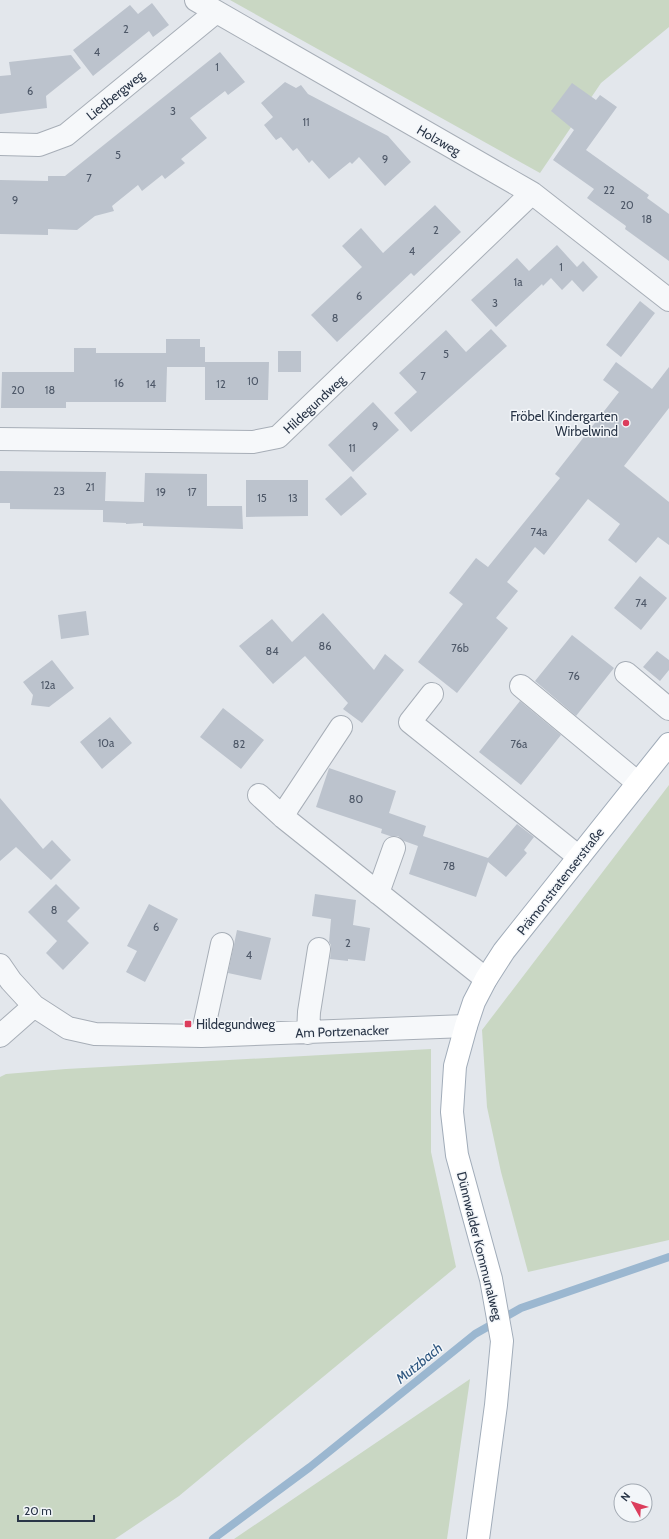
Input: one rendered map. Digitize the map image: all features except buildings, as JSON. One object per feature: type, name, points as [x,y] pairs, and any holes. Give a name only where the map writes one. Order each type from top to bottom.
[{"type":"main road","name":"Prämonstratenserstraße","points":[[466,1026],[474,1002],[504,952],[669,744]]},
{"type":"main road","name":"Dünnwalder Kommunalweg","points":[[466,1026],[455,1066],[452,1112],[457,1155],[491,1279],[502,1341],[496,1405],[478,1539]]},
{"type":"street","name":"Holzweg","points":[[196,0],[532,193],[669,300]]},
{"type":"street","name":"Liedbergweg","points":[[0,144],[39,145],[66,135],[216,12]]},
{"type":"street","name":"Hildegundweg","points":[[0,439],[253,442],[278,437],[532,193]]},
{"type":"street","points":[[626,673],[669,709]]},
{"type":"street","points":[[521,686],[638,783]]},
{"type":"street","points":[[432,694],[410,722],[579,857]]},
{"type":"street","points":[[283,817],[288,807],[341,727]]},
{"type":"street","points":[[259,795],[283,817],[486,980]]},
{"type":"street","points":[[378,893],[394,848]]},
{"type":"street","points":[[202,1036],[222,944]]},
{"type":"street","points":[[308,1033],[309,1012],[319,949]]},
{"type":"street","name":"Am Portzenacker","points":[[0,965],[11,981],[34,1006],[68,1028],[95,1034],[202,1036],[466,1026]]},
{"type":"street","points":[[0,1036],[34,1006]]},
{"type":"green space","points":[[230,0],[669,0],[669,27],[601,83],[540,173]]},
{"type":"green space","points":[[669,785],[669,1240],[528,1272],[501,1172],[487,1107],[482,1030]]},
{"type":"green space","points":[[431,1049],[431,1152],[456,1267],[179,1496],[115,1539],[0,1539],[0,1077],[6,1074],[66,1069]]},
{"type":"green space","points":[[470,1379],[447,1539],[234,1539]]},
{"type":"waterway","name":"Mutzbach","points":[[213,1539],[310,1467],[475,1334],[521,1308],[669,1257]]},
{"type":"place","name":"Fröbel Kindergarten Wirbelwind","points":[[626,423]]},
{"type":"place","name":"Hildegundweg","points":[[188,1024]]}]
